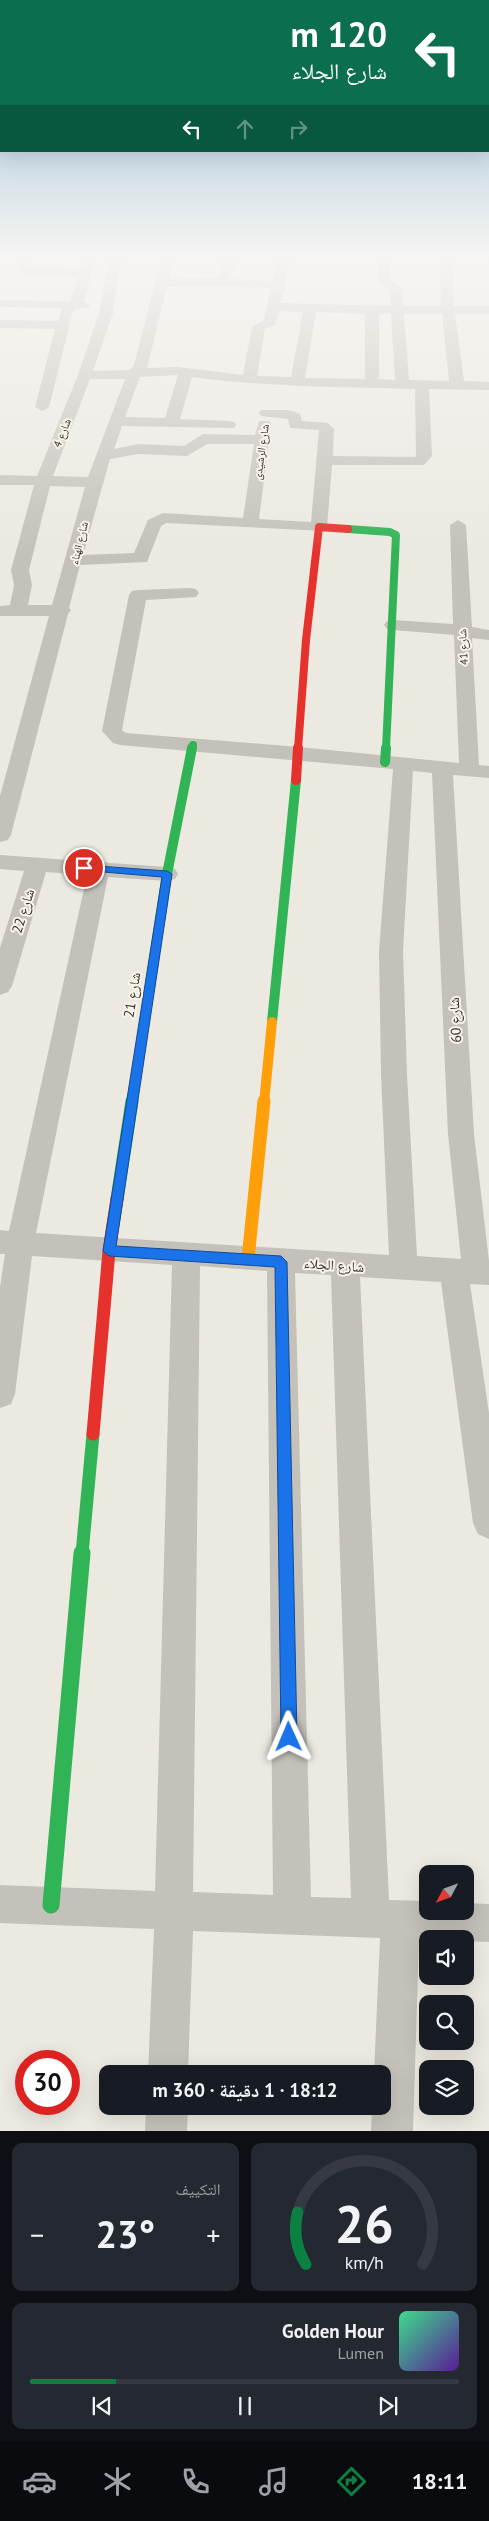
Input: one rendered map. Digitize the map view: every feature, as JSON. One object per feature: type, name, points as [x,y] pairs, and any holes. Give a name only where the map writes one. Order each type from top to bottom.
[{"type":"street","points":[[42,407],[55,355]]},
{"type":"street","name":"شارع 4","points":[[9,611],[23,584],[20,570],[43,482],[92,355]]},
{"type":"street","name":"شارع الهناء","points":[[0,835],[62,610],[94,482],[134,374],[141,366],[144,355]]},
{"type":"street","points":[[249,379],[253,355]]},
{"type":"street","points":[[297,382],[302,355]]},
{"type":"street","points":[[372,355],[372,384]]},
{"type":"street","points":[[400,355],[402,385]]},
{"type":"street","points":[[453,355],[457,386]]},
{"type":"street","points":[[171,423],[186,372]]},
{"type":"street","points":[[86,375],[120,376],[186,372],[297,382],[489,386]]},
{"type":"street","name":"شارع الرشيدى","points":[[250,523],[271,380]]},
{"type":"street","points":[[325,460],[419,462],[424,456],[422,385]]},
{"type":"street","points":[[105,454],[119,454],[138,449],[186,451],[204,439],[264,427],[289,414],[295,416],[295,425],[323,426],[327,429],[319,527],[302,669],[299,753],[248,1259]]},
{"type":"street","points":[[116,421],[264,427]]},
{"type":"street","points":[[0,480],[94,482]]},
{"type":"street","points":[[74,560],[141,558],[154,523],[160,519],[319,527],[396,534],[392,625],[394,763],[391,951],[394,1074],[404,1269]]},
{"type":"street","name":"شارع 41","points":[[458,525],[469,770]]},
{"type":"street","points":[[190,593],[138,594],[112,731],[120,739],[299,753],[489,772]]},
{"type":"street","points":[[9,611],[62,610]]},
{"type":"street","points":[[392,625],[450,629],[489,635]]},
{"type":"street","name":"شارع 21","points":[[51,1905],[109,1251],[167,874],[193,745]]},
{"type":"street","name":"شارع 60","points":[[442,767],[461,1134],[473,1272],[489,1523]]},
{"type":"street","points":[[0,862],[167,874]]},
{"type":"street","name":"شارع 22","points":[[0,986],[10,923],[38,865]]},
{"type":"street","points":[[0,1394],[10,1243],[99,869]]},
{"type":"street","name":"شارع الجلاء","points":[[10,1243],[281,1262],[473,1272]]},
{"type":"street","points":[[168,2065],[174,1911],[186,1256]]},
{"type":"street","points":[[281,1262],[292,1915]]},
{"type":"street","points":[[345,1266],[385,1919],[392,2131]]},
{"type":"street","points":[[0,1904],[489,1923]]},
{"type":"street","points":[[166,2131],[167,2115]]},
{"type":"traffic: fast","points":[[348,529],[390,532],[396,535],[385,762]]},
{"type":"traffic: fast","points":[[117,1199],[167,874],[193,745]]},
{"type":"traffic: fast","points":[[272,1022],[296,780]]},
{"type":"traffic: fast","points":[[51,1905],[93,1434]]},
{"type":"traffic: slow","points":[[248,1259],[272,1022]]},
{"type":"traffic: jam","points":[[296,780],[306,640],[319,527],[348,529]]},
{"type":"traffic: jam","points":[[93,1434],[109,1251],[117,1199]]},
{"type":"route","points":[[84,868],[167,874],[109,1251],[281,1262],[289,1737]]}]
